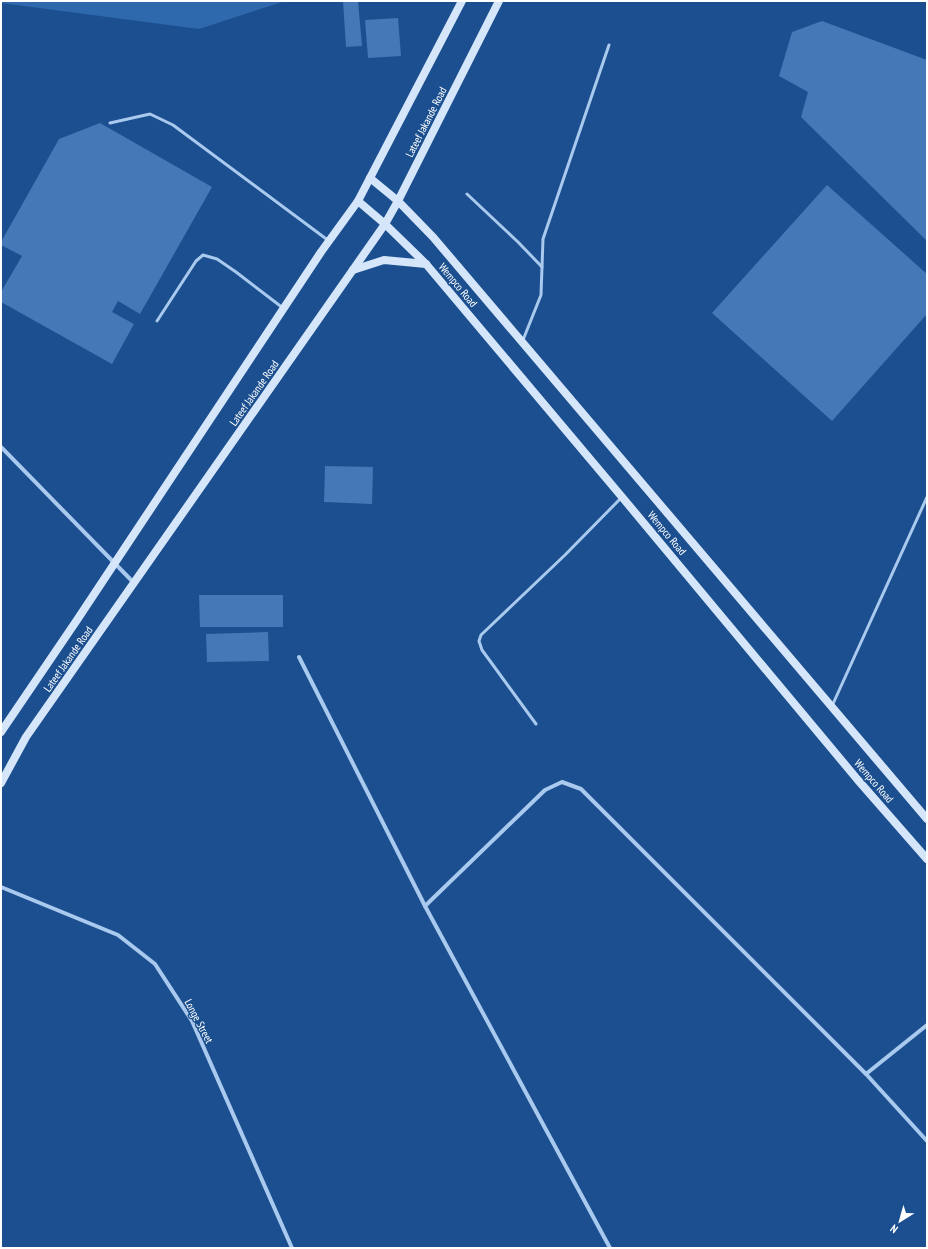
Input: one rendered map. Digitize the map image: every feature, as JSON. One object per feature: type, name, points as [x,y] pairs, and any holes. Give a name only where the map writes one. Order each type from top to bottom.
[{"type":"main road","name":"Lateef Jakande Road","points":[[1,732],[283,308],[358,201],[462,1]]},
{"type":"main road","name":"Lateef Jakande Road","points":[[1,783],[26,737],[385,224],[499,1]]},
{"type":"main road","name":"Wempco Road","points":[[370,178],[398,201],[433,236],[927,819]]},
{"type":"main road","name":"Wempco Road","points":[[358,201],[385,224],[426,264],[622,496],[857,779],[927,859]]},
{"type":"main road","points":[[353,270],[384,260],[426,264]]},
{"type":"street","points":[[1,447],[134,583]]},
{"type":"street","points":[[299,657],[425,906],[610,1248]]},
{"type":"street","points":[[425,906],[545,790],[562,782],[581,789],[866,1074],[927,1141]]},
{"type":"street","name":"Longe Street","points":[[1,887],[118,935],[155,964],[192,1021],[292,1248]]},
{"type":"street","points":[[866,1074],[927,1025]]},
{"type":"lane","points":[[522,342],[541,295],[543,239],[609,45]]},
{"type":"lane","points":[[110,123],[150,114],[173,125],[329,241]]},
{"type":"lane","points":[[467,194],[542,267]]},
{"type":"lane","points":[[157,322],[196,261],[203,255],[217,259],[283,308]]},
{"type":"lane","points":[[536,724],[482,650],[479,641],[481,635],[565,555],[622,496]]},
{"type":"lane","points":[[831,707],[927,497]]},
{"type":"shaded area","points":[[1,1],[282,2],[199,29],[1,3]]},
{"type":"building","points":[[343,1],[358,1],[362,46],[346,47]]},
{"type":"building","points":[[398,18],[401,56],[368,58],[365,20]]},
{"type":"building","points":[[822,21],[927,60],[927,241],[801,117],[808,92],[779,76],[792,32]]},
{"type":"building","points":[[100,123],[212,187],[140,314],[118,301],[112,312],[134,324],[112,364],[1,302],[1,292],[22,256],[1,245],[1,242],[59,139]]},
{"type":"building","points":[[827,185],[927,274],[927,314],[832,421],[712,313]]},
{"type":"building","points":[[325,466],[373,467],[372,504],[324,502]]},
{"type":"building","points":[[199,595],[283,595],[283,627],[200,627]]},
{"type":"building","points":[[268,632],[269,661],[207,662],[206,634]]}]
